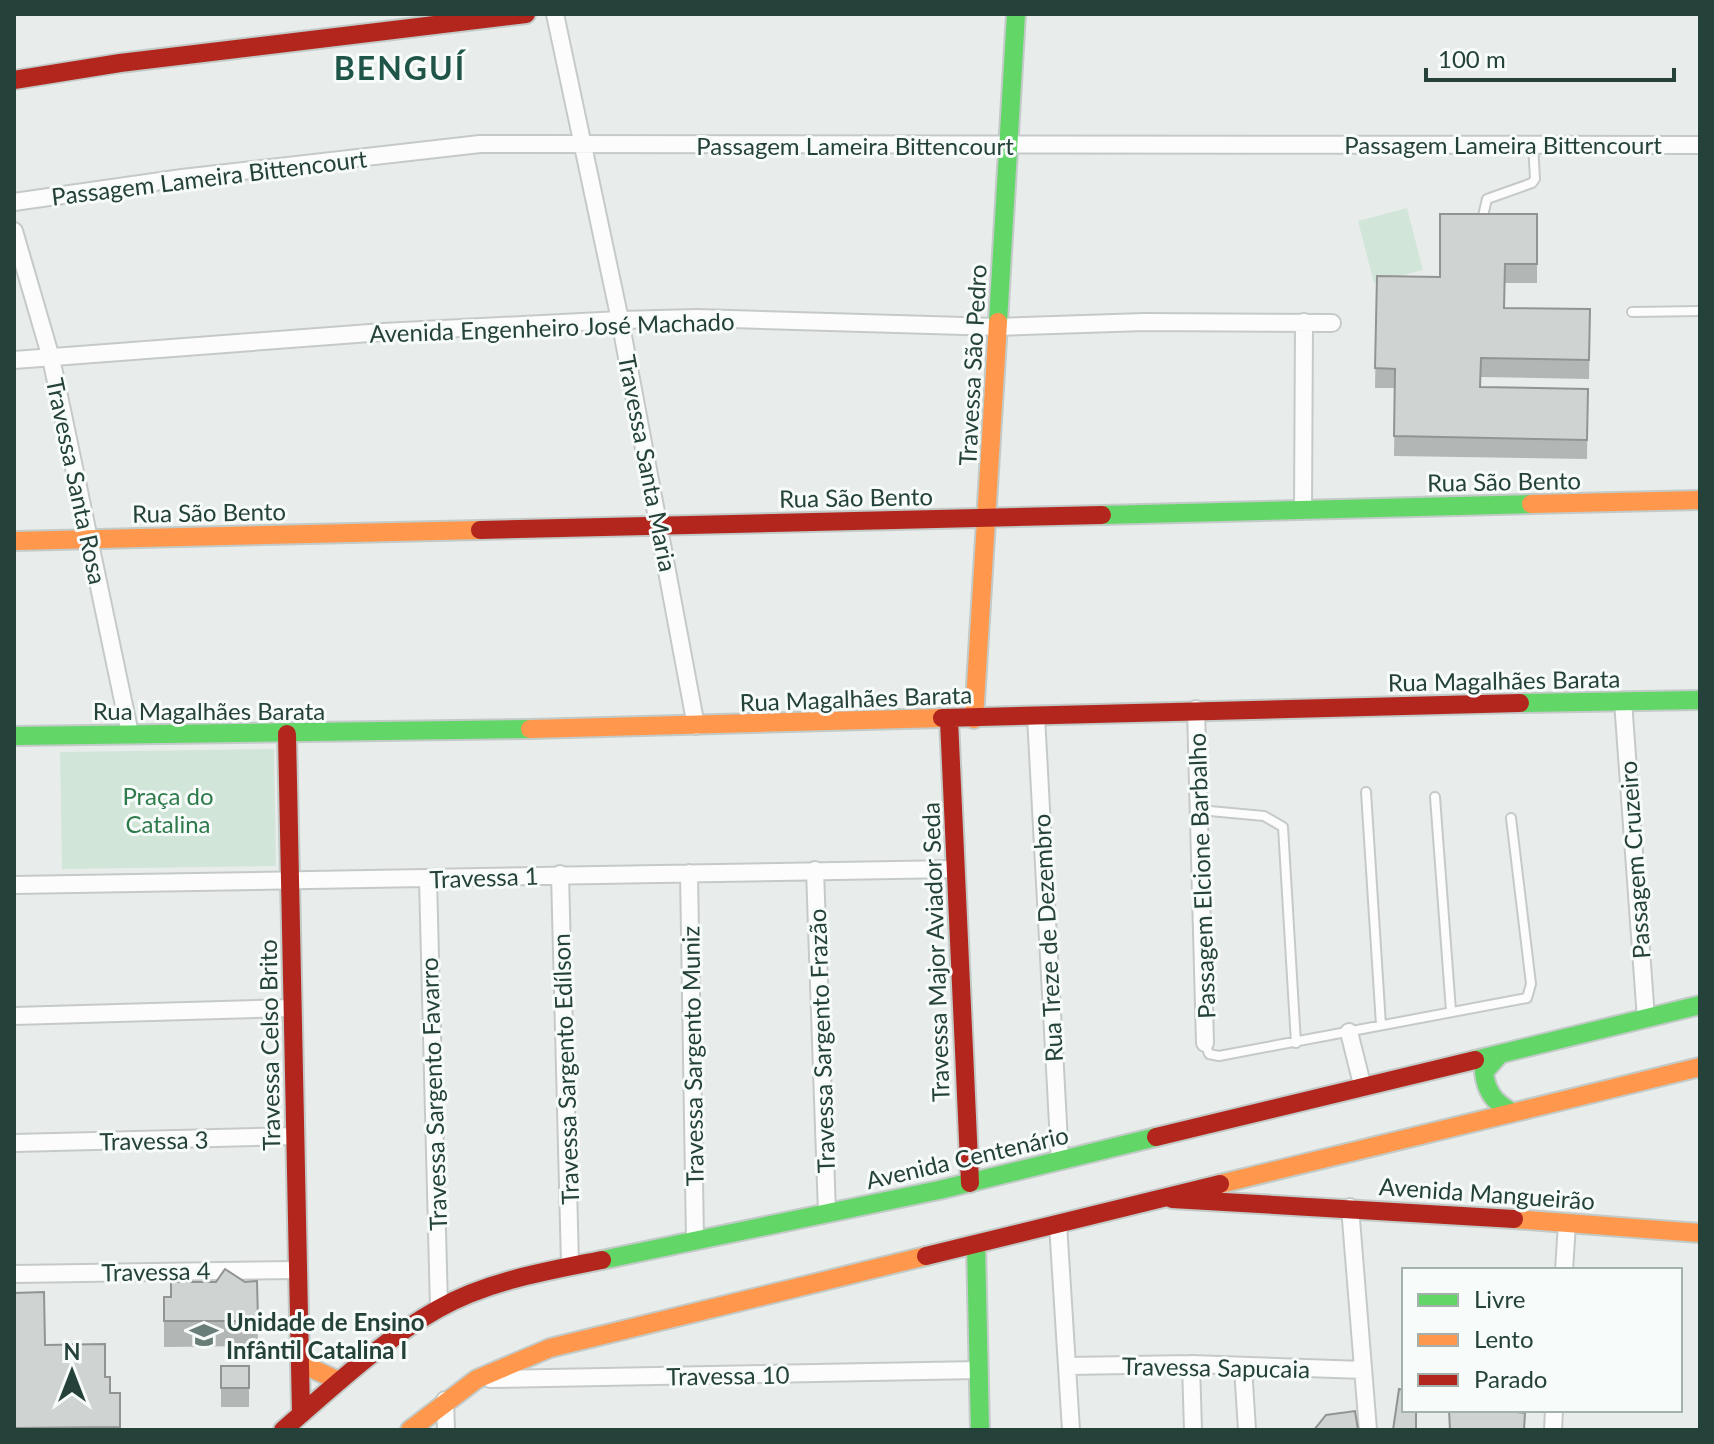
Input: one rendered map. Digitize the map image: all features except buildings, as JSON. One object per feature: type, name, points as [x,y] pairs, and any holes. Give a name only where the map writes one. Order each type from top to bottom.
[{"type":"street","points":[[14,80],[135,61],[526,14]]},
{"type":"street","name":"Travessa Santa Maria","points":[[555,14],[620,320],[696,726]]},
{"type":"street","name":"Travessa São Pedro","points":[[974,719],[989,517],[1005,145],[1016,14]]},
{"type":"street","name":"Passagem Lameira Bittencourt","points":[[14,202],[182,178],[480,144],[1700,145]]},
{"type":"street","name":"Travessa Santa Rosa","points":[[14,231],[51,358],[130,734]]},
{"type":"street","name":"Avenida Engenheiro José Machado","points":[[14,360],[398,331],[620,320],[697,318],[997,327],[1144,322],[1332,323]]},
{"type":"street","points":[[1303,510],[1304,322]]},
{"type":"street","name":"Rua São Bento","points":[[14,541],[1700,500]]},
{"type":"street","name":"Rua Magalhães Barata","points":[[14,736],[696,726],[949,720],[1196,709],[1700,700]]},
{"type":"street","name":"Passagem Cruzeiro","points":[[1623,701],[1646,1019]]},
{"type":"street","name":"Passagem Elcione Barbalho","points":[[1196,709],[1205,1043]]},
{"type":"street","name":"Rua Treze de Dezembro","points":[[1036,716],[1060,1161]]},
{"type":"street","name":"Travessa Major Aviador Seda","points":[[949,720],[970,1183]]},
{"type":"street","name":"Travessa Celso Brito","points":[[287,734],[301,1422]]},
{"type":"street","name":"Travessa 1","points":[[14,885],[954,869]]},
{"type":"street","name":"Travessa Sargento Frazão","points":[[815,870],[827,1213]]},
{"type":"street","name":"Travessa Sargento Muniz","points":[[689,873],[695,1240]]},
{"type":"street","name":"Travessa Sargento Edílson","points":[[560,874],[570,1264]]},
{"type":"street","name":"Travessa Sargento Favarro","points":[[428,879],[439,1308]]},
{"type":"street","name":"Avenida Centenário","points":[[283,1430],[301,1422],[339,1381],[382,1346],[439,1308],[485,1288],[570,1264],[970,1183],[1700,1005]]},
{"type":"street","points":[[14,1016],[292,1008]]},
{"type":"street","points":[[1349,1032],[1363,1088]]},
{"type":"street","points":[[1499,1055],[1484,1072],[1485,1086],[1493,1100],[1510,1111]]},
{"type":"street","points":[[410,1430],[445,1400],[477,1379],[517,1360],[596,1335],[1700,1067]]},
{"type":"street","points":[[1448,1068],[1467,1077],[1474,1091],[1475,1105],[1466,1122]]},
{"type":"street","name":"Travessa 3","points":[[14,1143],[295,1136]]},
{"type":"street","points":[[1271,1206],[1264,1200],[1264,1186],[1280,1170]]},
{"type":"street","name":"Avenida Mangueirão","points":[[1162,1199],[1350,1207],[1700,1233]]},
{"type":"street","points":[[1350,1207],[1368,1430]]},
{"type":"street","points":[[1058,1224],[1071,1430]]},
{"type":"street","points":[[1564,1268],[1567,1224]]},
{"type":"street","points":[[976,1245],[980,1430]]},
{"type":"street","name":"Travessa 4","points":[[14,1274],[298,1270]]},
{"type":"street","points":[[299,1355],[315,1370],[339,1381]]},
{"type":"street","points":[[1191,1364],[1193,1430]]},
{"type":"street","name":"Travessa Sapucaia","points":[[1068,1366],[1191,1364],[1363,1370]]},
{"type":"street","points":[[1243,1367],[1247,1430]]},
{"type":"street","name":"Travessa 10","points":[[477,1379],[979,1370]]},
{"type":"street","points":[[445,1400],[446,1430]]},
{"type":"lane","points":[[1482,220],[1487,199],[1532,183],[1535,179],[1533,143]]},
{"type":"lane","points":[[1632,312],[1700,311]]},
{"type":"lane","points":[[1366,792],[1381,1025]]},
{"type":"lane","points":[[1435,797],[1451,1011]]},
{"type":"lane","points":[[1198,810],[1264,816],[1283,827],[1296,1043]]},
{"type":"lane","points":[[1205,1043],[1209,1054],[1219,1056],[1525,999],[1531,984],[1511,818]]},
{"type":"green space","points":[[1407,208],[1423,270],[1374,283],[1358,221]]},
{"type":"green space","name":"Praça do Catalina","points":[[274,749],[276,866],[62,869],[60,752]]},
{"type":"traffic: fast","points":[[998,322],[1016,14]]},
{"type":"traffic: fast","points":[[1102,515],[1531,504]]},
{"type":"traffic: fast","points":[[1520,703],[1700,700]]},
{"type":"traffic: fast","points":[[14,736],[530,729]]},
{"type":"traffic: fast","points":[[1475,1060],[1700,1005]]},
{"type":"traffic: fast","points":[[1499,1055],[1484,1072],[1485,1079],[1499,1104],[1510,1111]]},
{"type":"traffic: fast","points":[[602,1260],[939,1190],[1156,1137]]},
{"type":"traffic: fast","points":[[976,1245],[980,1430]]},
{"type":"traffic: slow","points":[[974,719],[998,322]]},
{"type":"traffic: slow","points":[[1531,504],[1700,500]]},
{"type":"traffic: slow","points":[[14,541],[480,530]]},
{"type":"traffic: slow","points":[[530,729],[942,718]]},
{"type":"traffic: slow","points":[[1220,1184],[1700,1067]]},
{"type":"traffic: slow","points":[[1514,1219],[1700,1233]]},
{"type":"traffic: slow","points":[[410,1430],[477,1379],[550,1348],[926,1256]]},
{"type":"traffic: slow","points":[[299,1355],[315,1370],[339,1381]]},
{"type":"traffic: jam","points":[[14,80],[120,63],[526,14]]},
{"type":"traffic: jam","points":[[480,530],[1102,515]]},
{"type":"traffic: jam","points":[[942,718],[1520,703]]},
{"type":"traffic: jam","points":[[949,720],[970,1183]]},
{"type":"traffic: jam","points":[[287,734],[301,1413]]},
{"type":"traffic: jam","points":[[1156,1137],[1475,1060]]},
{"type":"traffic: jam","points":[[926,1256],[1220,1184]]},
{"type":"traffic: jam","points":[[1172,1199],[1514,1219]]},
{"type":"traffic: jam","points":[[283,1430],[377,1350],[438,1309],[497,1284],[602,1260]]},
{"type":"place","name":"Unidade de Ensino Infântil Catalina I","points":[[204,1335]]},
{"type":"district","name":"BENGUÍ","points":[[400,67]]}]
